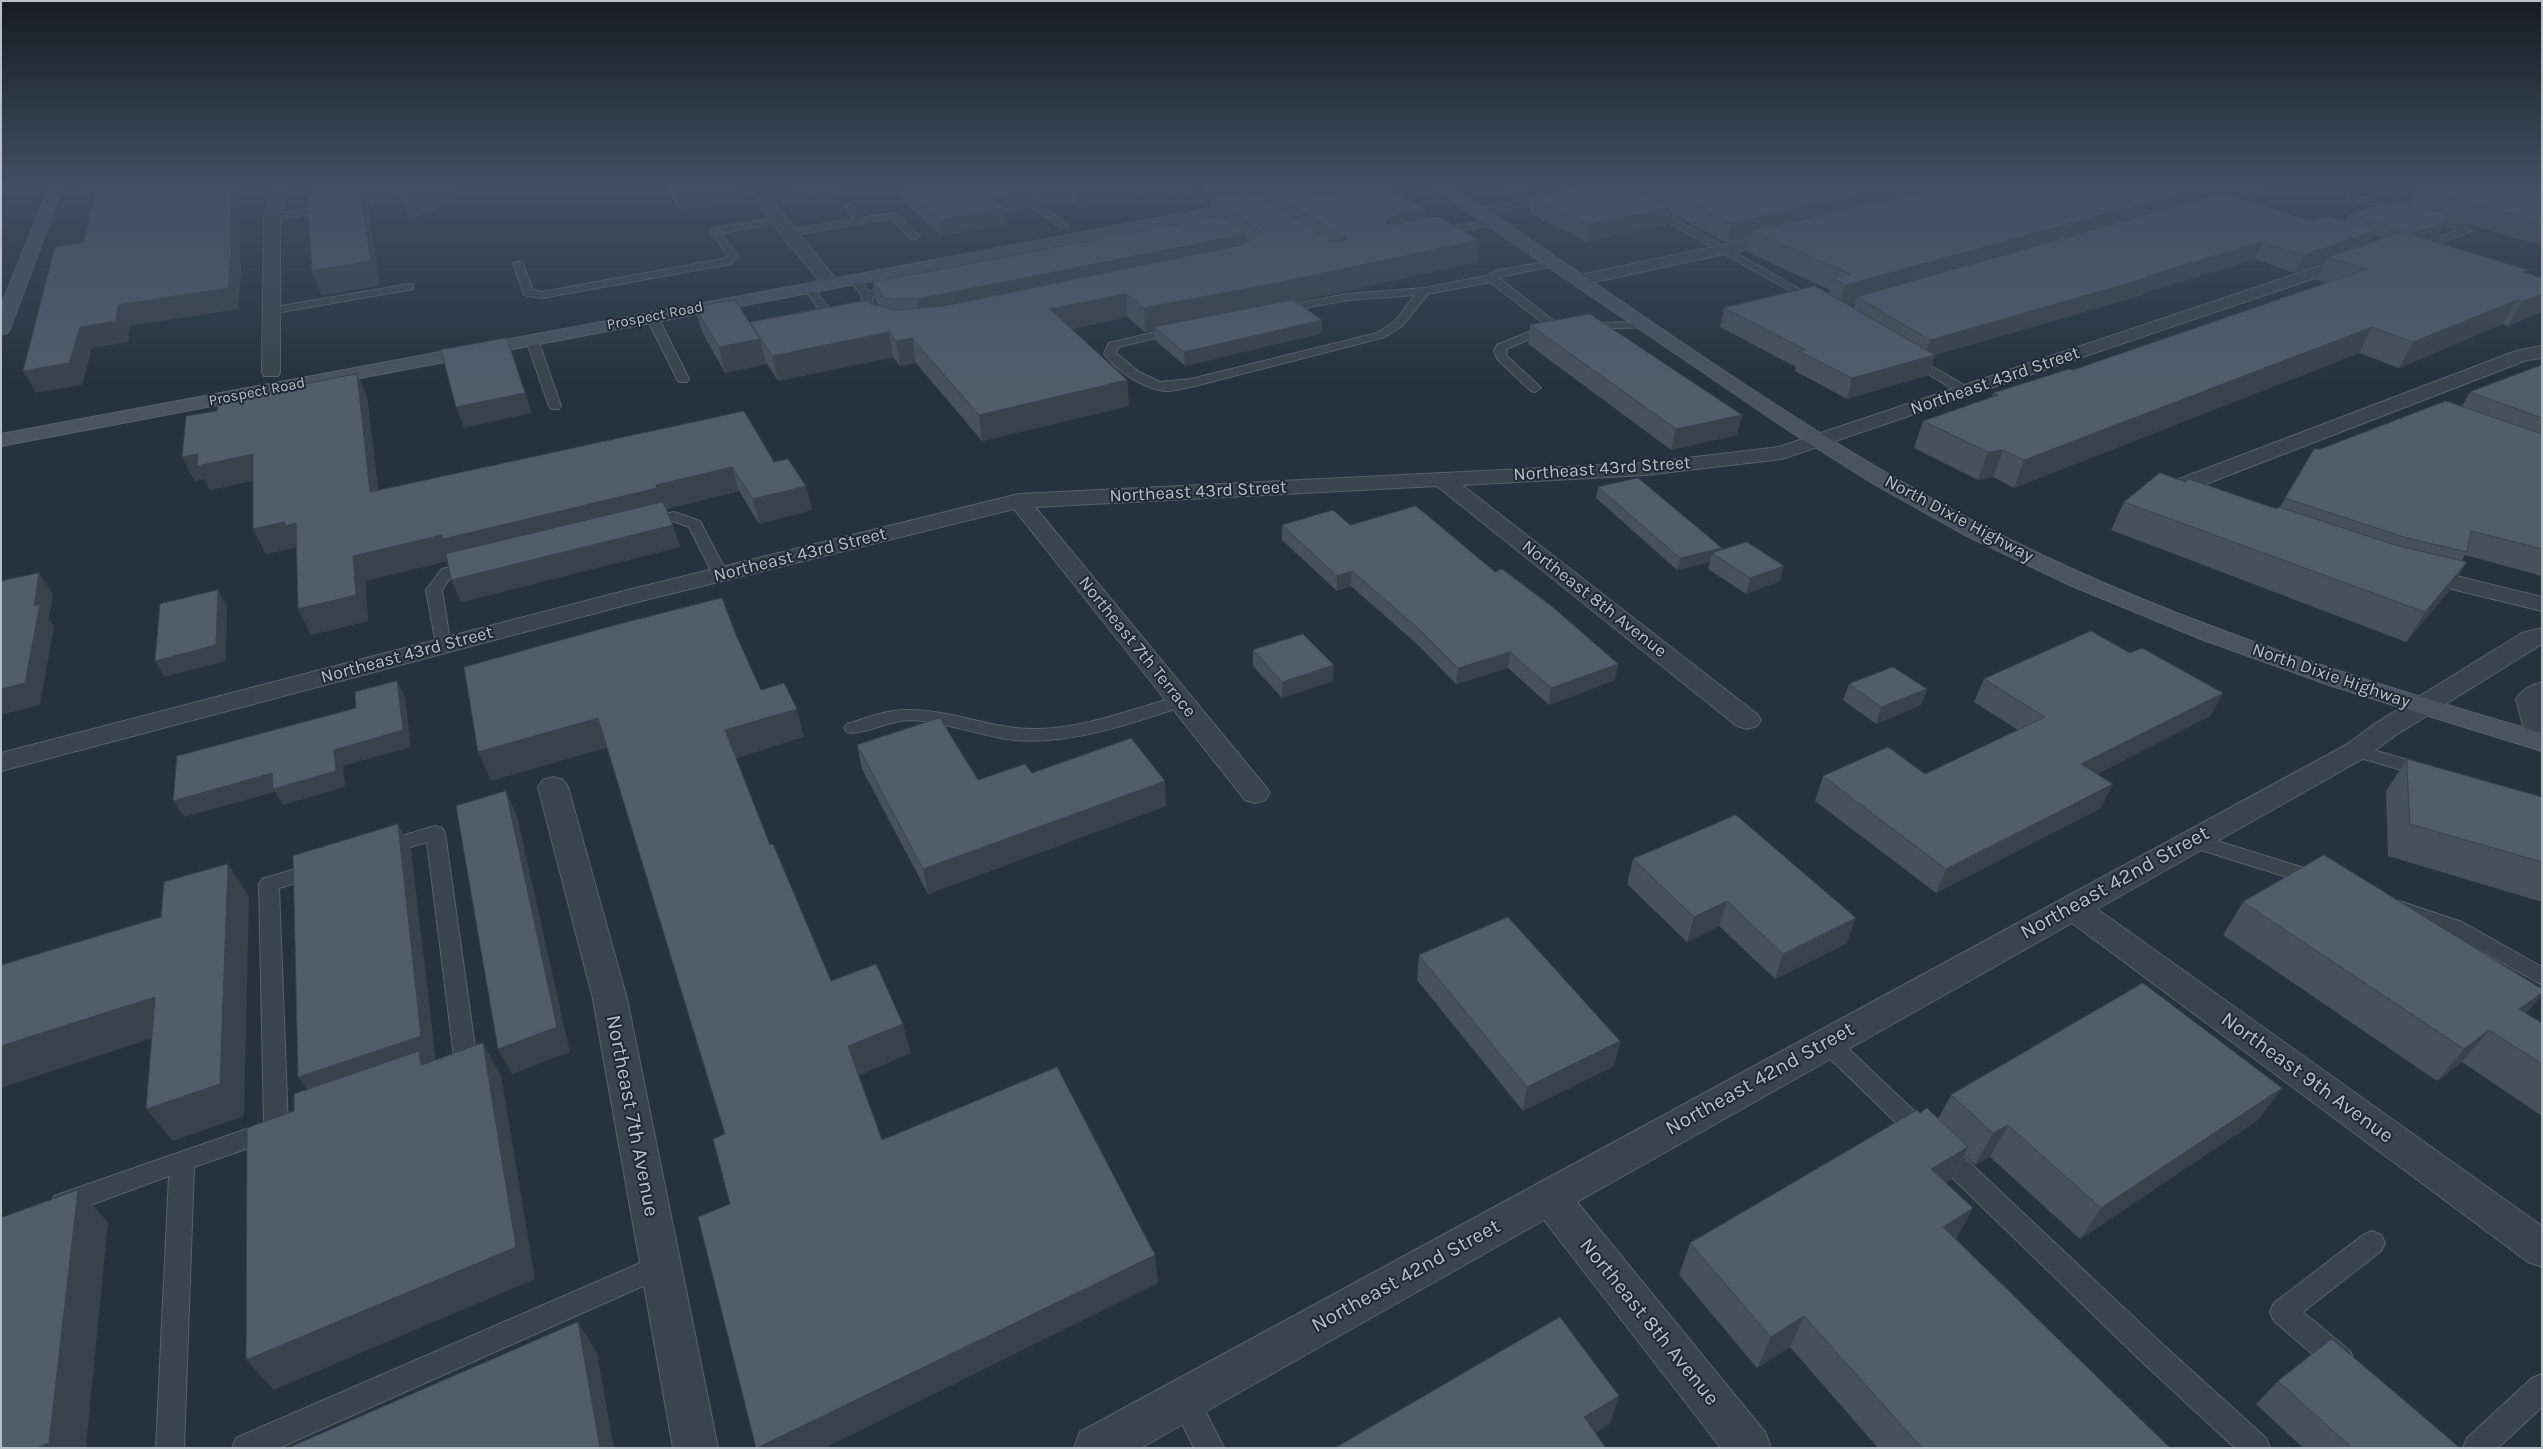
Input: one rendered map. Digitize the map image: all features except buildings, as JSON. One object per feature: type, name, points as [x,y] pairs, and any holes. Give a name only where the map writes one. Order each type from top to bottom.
[{"type":"main road","points":[[1,329],[31,251]]},
{"type":"main road","name":"Prospect Road","points":[[1,422],[271,372],[826,277],[949,251]]},
{"type":"main road","name":"Prospect Road","points":[[1,440],[808,288],[826,277],[854,279],[1035,251]]},
{"type":"main road","name":"North Dixie Highway","points":[[1537,251],[1817,441],[1942,512],[2025,556],[2165,617],[2330,678],[2422,708],[2541,742]]},
{"type":"street","points":[[271,251],[271,372]]},
{"type":"street","points":[[803,251],[826,277]]},
{"type":"street","points":[[1580,280],[1723,251]]},
{"type":"street","points":[[2404,251],[2432,260]]},
{"type":"street","name":"Northeast 43rd Street","points":[[1,762],[720,575],[1019,502],[1440,478],[1645,469],[1782,453],[2374,253]]},
{"type":"street","points":[[2226,513],[2194,497],[2186,489],[2187,484],[2523,355],[2542,352]]},
{"type":"street","points":[[2404,401],[2431,411]]},
{"type":"street","name":"Northeast 8th Avenue","points":[[1440,478],[1747,720]]},
{"type":"street","name":"Northeast 7th Terrace","points":[[1019,502],[1255,793]]},
{"type":"street","points":[[2396,569],[2542,604]]},
{"type":"street","name":"Northeast 42nd Street","points":[[1096,1448],[2192,840],[2356,751],[2531,638],[2542,636]]},
{"type":"street","points":[[2541,742],[2529,699],[2542,690]]},
{"type":"street","name":"Northeast 7th Avenue","points":[[553,787],[610,999],[696,1448]]},
{"type":"street","name":"Northeast 9th Avenue","points":[[2072,907],[2542,1250]]},
{"type":"street","name":"Northeast 8th Avenue","points":[[1549,1197],[1749,1448]]},
{"type":"lane","points":[[518,263],[528,293],[542,295],[726,262],[734,257],[729,251]]},
{"type":"lane","points":[[1723,251],[1822,304]]},
{"type":"lane","points":[[1270,312],[1347,297],[1424,291],[1492,278],[1491,276],[1499,273],[1556,263]]},
{"type":"lane","points":[[1492,278],[1564,326]]},
{"type":"lane","points":[[854,279],[866,295],[875,319],[886,328]]},
{"type":"lane","points":[[270,311],[409,287]]},
{"type":"lane","points":[[801,320],[830,315],[808,288]]},
{"type":"lane","points":[[866,295],[904,288]]},
{"type":"lane","points":[[1192,327],[1125,341],[1113,345],[1110,354],[1128,369],[1154,384],[1165,387],[1191,383],[1381,335],[1398,324],[1424,291]]},
{"type":"lane","points":[[652,317],[683,379]]},
{"type":"lane","points":[[1535,388],[1502,357],[1501,347],[1564,326],[1646,325]]},
{"type":"lane","points":[[532,340],[555,406]]},
{"type":"lane","points":[[1897,350],[1965,391]]},
{"type":"lane","points":[[636,524],[674,516],[695,524],[720,575]]},
{"type":"lane","points":[[443,646],[434,590],[447,572],[485,562]]},
{"type":"lane","points":[[853,728],[894,716],[926,716],[1013,734],[1062,734],[1098,728],[1181,701]]},
{"type":"lane","points":[[2356,751],[2440,775]]},
{"type":"lane","points":[[361,856],[435,833],[466,1062],[439,1072]]},
{"type":"lane","points":[[2192,840],[2336,886]]},
{"type":"lane","points":[[38,1213],[285,1125],[269,884],[333,864]]},
{"type":"lane","points":[[2382,902],[2455,927],[2542,977]]},
{"type":"lane","points":[[1827,1042],[2150,1351],[2256,1448]]},
{"type":"lane","points":[[170,1448],[182,1161]]},
{"type":"lane","points":[[2356,1374],[2283,1312],[2372,1242]]},
{"type":"lane","points":[[246,1448],[661,1266]]},
{"type":"lane","points":[[2477,1448],[2542,1388]]},
{"type":"lane","points":[[1184,1399],[1210,1448]]}]
